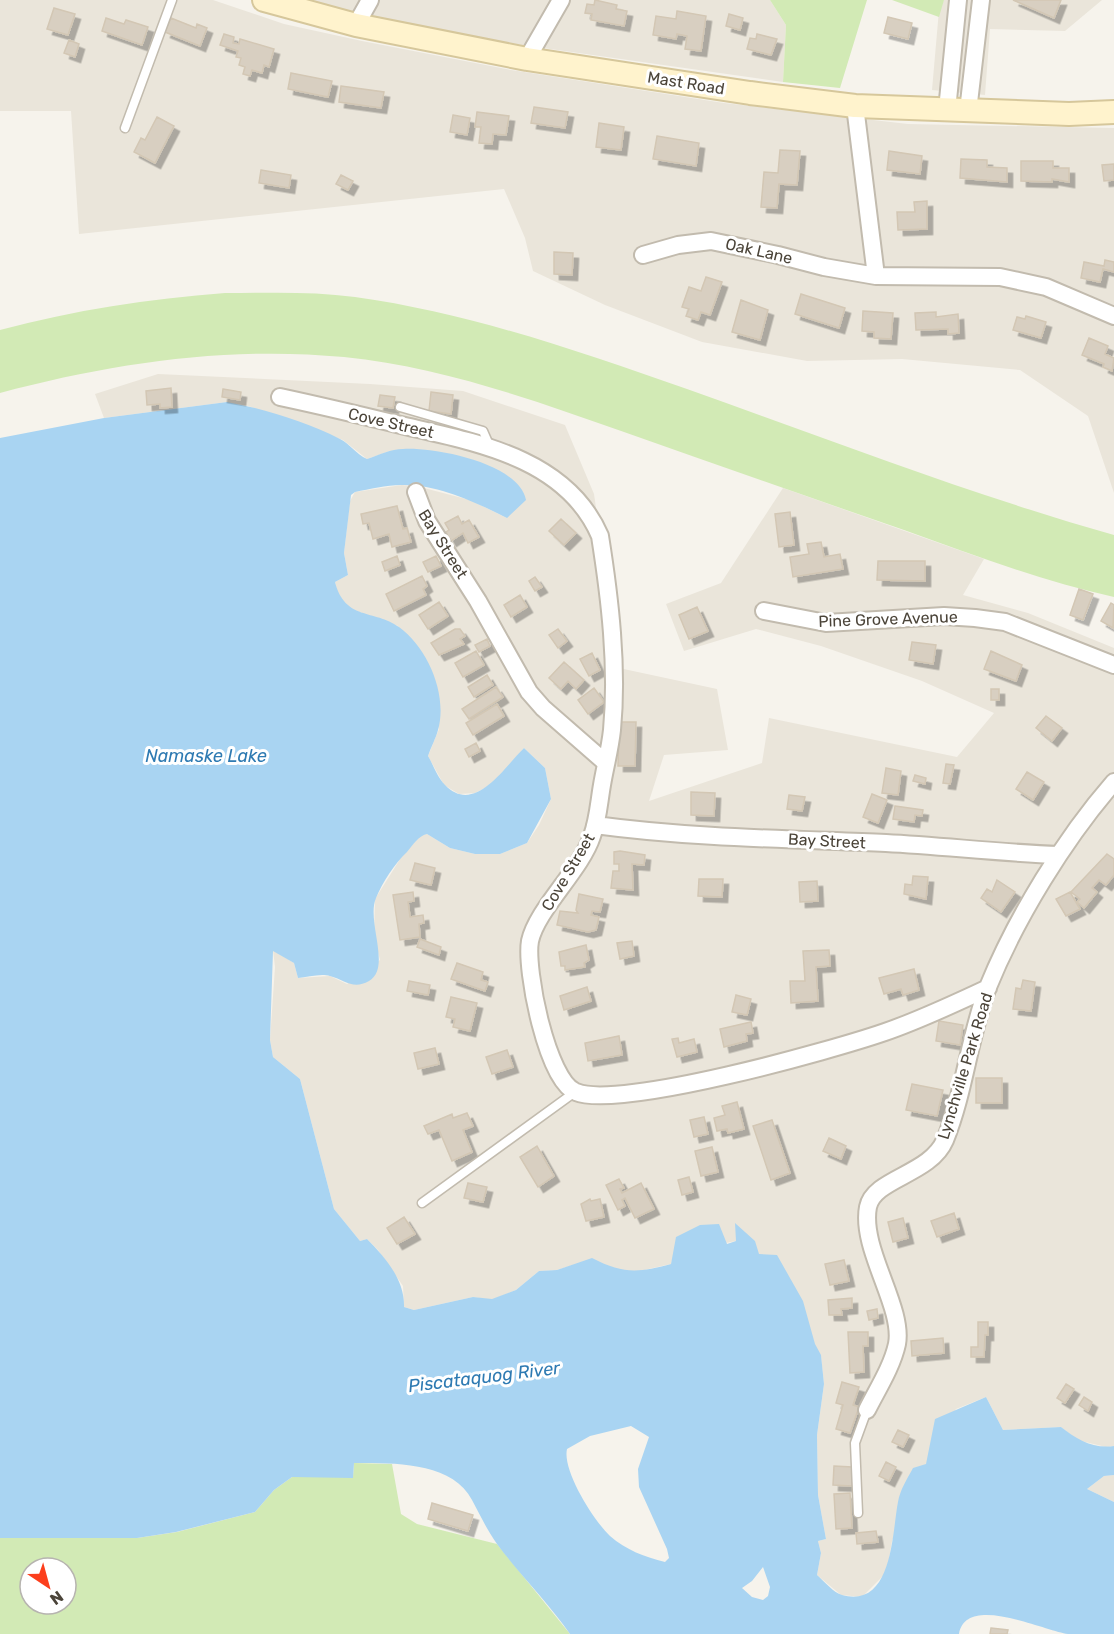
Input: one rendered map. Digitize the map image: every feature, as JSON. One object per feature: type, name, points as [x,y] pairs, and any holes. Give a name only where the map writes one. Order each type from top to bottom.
[{"type":"main road","name":"Mast Road","points":[[264,0],[356,25],[527,58],[855,106],[1069,114],[1114,112]]},
{"type":"street","points":[[356,25],[370,0]]},
{"type":"street","points":[[527,58],[561,0]]},
{"type":"street","points":[[957,110],[958,0]]},
{"type":"street","points":[[957,110],[981,0]]},
{"type":"street","points":[[855,106],[876,276],[1000,277],[1046,287],[1114,316]]},
{"type":"street","name":"Oak Lane","points":[[643,255],[687,243],[711,241],[824,267],[876,276]]},
{"type":"street","name":"Cove Street","points":[[280,397],[490,447],[528,463],[557,482],[584,506],[600,536],[614,680],[612,731],[595,825],[588,846],[537,924],[530,944],[531,974],[547,1048],[562,1082],[575,1092]]},
{"type":"street","name":"Bay Street","points":[[416,492],[427,521],[456,564],[535,700],[606,763]]},
{"type":"street","name":"Pine Grove Avenue","points":[[764,611],[826,623],[944,616],[1005,622],[1114,665]]},
{"type":"street","name":"Lynchville Park Road","points":[[867,1410],[897,1342],[895,1323],[870,1242],[868,1219],[870,1201],[882,1188],[926,1164],[944,1142],[988,988],[1059,855],[1114,782]]},
{"type":"street","name":"Bay Street","points":[[595,825],[640,831],[1059,855]]},
{"type":"street","points":[[575,1092],[592,1096],[634,1094],[760,1066],[885,1032],[988,988]]},
{"type":"lane","points":[[125,128],[172,0]]},
{"type":"lane","points":[[399,407],[483,431],[490,447]]},
{"type":"lane","points":[[422,1203],[575,1092]]},
{"type":"lane","points":[[858,1513],[855,1443],[867,1410]]},
{"type":"shaded area","points":[[0,0],[213,0],[284,24],[362,41],[511,70],[724,103],[908,124],[1114,128],[1114,493],[1088,416],[1020,370],[902,359],[807,361],[702,342],[605,305],[533,271],[525,238],[504,189],[79,234],[71,111],[0,111]]},
{"type":"shaded area","points":[[307,0],[770,0],[786,25],[783,82],[508,43],[350,12]]},
{"type":"shaded area","points":[[944,0],[1102,0],[1065,31],[990,29],[985,95],[932,90],[939,10]]},
{"type":"shaded area","points":[[158,374],[370,384],[463,391],[565,425],[594,494],[619,668],[717,689],[728,750],[664,755],[649,801],[762,763],[769,718],[957,757],[994,713],[922,681],[821,646],[756,629],[684,651],[666,604],[721,583],[783,488],[984,559],[963,595],[1028,613],[1114,648],[1114,1446],[1106,1447],[1077,1440],[1061,1427],[1003,1430],[986,1397],[956,1409],[926,1464],[892,1541],[887,1572],[862,1597],[841,1595],[817,1575],[821,1553],[818,1541],[826,1539],[818,1495],[817,1435],[824,1384],[821,1356],[759,1255],[736,1224],[736,1241],[674,1253],[671,1264],[636,1272],[610,1268],[592,1259],[557,1270],[539,1271],[516,1290],[492,1300],[473,1297],[414,1310],[404,1307],[403,1286],[378,1250],[367,1239],[360,1241],[334,1209],[300,1079],[273,1057],[270,1040],[275,967],[273,950],[294,963],[298,978],[330,976],[347,984],[380,960],[374,935],[375,899],[402,856],[421,835],[427,834],[450,848],[475,854],[500,854],[527,843],[539,825],[551,799],[545,768],[524,748],[493,784],[475,793],[459,794],[444,785],[428,756],[439,729],[398,626],[348,608],[338,594],[335,582],[348,575],[344,553],[350,501],[355,492],[402,485],[420,487],[470,500],[507,518],[390,451],[367,459],[343,440],[248,406],[227,402],[104,418],[95,394]]},
{"type":"shaded area","points":[[1114,1475],[1114,1502],[1087,1489],[1104,1476]]},
{"type":"green space","points":[[770,0],[867,0],[840,88],[783,82],[786,25]]},
{"type":"green space","points":[[892,0],[944,0],[939,17]]},
{"type":"green space","points":[[225,293],[323,294],[355,297],[482,323],[564,347],[952,484],[1114,535],[1114,597],[1008,567],[521,397],[416,368],[344,357],[301,354],[214,356],[85,373],[0,393],[0,330],[112,306]]},
{"type":"green space","points":[[354,1463],[392,1464],[401,1514],[417,1524],[497,1544],[570,1634],[0,1634],[0,1538],[137,1538],[177,1532],[255,1512],[274,1490],[292,1477],[353,1477]]},
{"type":"water","name":"Namaske Lake","points":[[227,402],[270,412],[313,427],[344,441],[367,459],[394,450],[417,449],[474,460],[508,476],[520,487],[526,500],[507,518],[469,500],[429,487],[395,485],[355,492],[351,495],[344,553],[348,575],[335,582],[346,603],[353,609],[389,621],[399,627],[419,647],[427,660],[438,688],[440,702],[438,730],[428,756],[445,785],[456,793],[467,795],[478,792],[499,776],[524,748],[545,768],[551,799],[527,843],[500,854],[475,854],[450,848],[427,834],[418,839],[394,867],[376,898],[374,919],[379,955],[378,966],[375,975],[363,984],[358,985],[326,975],[298,978],[294,963],[273,951],[270,1040],[273,1057],[300,1079],[334,1209],[360,1241],[367,1239],[387,1261],[401,1288],[404,1307],[414,1310],[473,1297],[492,1299],[516,1290],[539,1271],[557,1270],[592,1258],[613,1267],[631,1270],[671,1264],[676,1237],[700,1225],[719,1224],[727,1244],[736,1241],[735,1223],[755,1241],[759,1254],[777,1255],[803,1301],[815,1344],[821,1355],[824,1384],[817,1435],[818,1495],[826,1539],[818,1541],[821,1553],[817,1575],[842,1595],[859,1596],[871,1591],[881,1580],[887,1565],[902,1489],[913,1468],[926,1464],[935,1419],[986,1397],[1003,1430],[1061,1427],[1085,1442],[1106,1447],[1114,1446],[1114,1475],[1104,1476],[1087,1489],[1114,1502],[1114,1634],[1068,1634],[990,1615],[976,1616],[965,1622],[959,1634],[570,1634],[497,1544],[463,1487],[436,1471],[402,1464],[354,1463],[353,1478],[292,1477],[274,1490],[255,1512],[176,1532],[137,1538],[0,1538],[0,438],[104,418]],"holes":[[[631,1426],[649,1437],[638,1469],[639,1487],[667,1549],[669,1558],[665,1562],[636,1552],[610,1536],[588,1508],[569,1470],[567,1449],[590,1436]],[[763,1567],[770,1587],[768,1596],[763,1600],[752,1597],[742,1588],[752,1581]]]},
{"type":"building","points":[[595,0],[617,5],[616,9],[627,11],[624,26],[591,20],[592,14],[585,13],[587,4],[594,5]]},
{"type":"building","points":[[1013,0],[1061,0],[1054,18]]},
{"type":"building","points":[[54,8],[75,14],[68,35],[47,29]]},
{"type":"building","points":[[677,11],[706,16],[701,51],[685,49],[687,36],[677,34],[676,39],[653,35],[656,16],[676,19]]},
{"type":"building","points":[[729,14],[743,18],[740,30],[726,26]]},
{"type":"building","points":[[888,17],[912,23],[908,39],[884,33]]},
{"type":"building","points":[[106,18],[124,24],[126,20],[148,27],[142,45],[102,31]]},
{"type":"building","points":[[171,18],[196,28],[197,24],[207,28],[200,46],[165,32]]},
{"type":"building","points":[[224,34],[234,37],[233,43],[239,44],[240,39],[274,49],[269,67],[264,65],[262,73],[252,70],[250,76],[243,74],[245,67],[239,65],[241,58],[236,57],[238,51],[220,45]]},
{"type":"building","points":[[757,34],[777,39],[771,55],[747,49],[750,38],[756,39]]},
{"type":"building","points":[[69,40],[79,44],[75,57],[64,53]]},
{"type":"building","points":[[291,73],[332,81],[328,97],[288,89]]},
{"type":"building","points":[[341,86],[384,92],[381,108],[339,102]]},
{"type":"building","points":[[534,107],[568,112],[565,128],[531,123]]},
{"type":"building","points":[[477,112],[509,116],[506,135],[493,134],[492,144],[479,143],[481,127],[475,127]]},
{"type":"building","points":[[453,115],[470,118],[467,135],[450,132]]},
{"type":"building","points":[[157,117],[174,126],[155,163],[134,152],[141,138],[145,140]]},
{"type":"building","points":[[599,123],[624,127],[621,150],[596,147]]},
{"type":"building","points":[[657,136],[699,143],[696,166],[653,159]]},
{"type":"building","points":[[780,150],[800,151],[797,185],[779,184],[777,208],[761,207],[764,172],[778,173]]},
{"type":"building","points":[[889,151],[922,156],[920,174],[887,170]]},
{"type":"building","points":[[961,159],[987,160],[987,167],[1007,168],[1007,182],[960,178]]},
{"type":"building","points":[[1021,161],[1053,161],[1053,168],[1069,168],[1069,182],[1052,179],[1052,182],[1021,181]]},
{"type":"building","points":[[1114,164],[1114,180],[1104,181],[1102,165]]},
{"type":"building","points":[[261,170],[291,175],[289,188],[259,183]]},
{"type":"building","points":[[341,175],[353,181],[348,190],[336,184]]},
{"type":"building","points":[[927,201],[927,229],[898,230],[897,212],[915,212],[914,202]]},
{"type":"building","points":[[554,252],[573,253],[572,275],[554,274]]},
{"type":"building","points":[[1105,260],[1114,262],[1114,272],[1103,269],[1100,282],[1081,278],[1084,262],[1104,266]]},
{"type":"building","points":[[706,277],[722,282],[710,315],[701,312],[698,320],[686,316],[689,309],[682,307],[689,287],[701,291]]},
{"type":"building","points":[[801,294],[845,308],[839,328],[795,314]]},
{"type":"building","points":[[741,300],[768,310],[760,340],[732,332]]},
{"type":"building","points":[[863,311],[893,313],[891,339],[874,338],[874,332],[862,331]]},
{"type":"building","points":[[936,312],[936,317],[958,314],[959,333],[948,334],[948,329],[916,330],[915,313]]},
{"type":"building","points":[[1026,316],[1046,322],[1041,338],[1013,330],[1017,317],[1025,319]]},
{"type":"building","points":[[1089,338],[1108,346],[1105,354],[1114,358],[1112,371],[1103,367],[1104,364],[1082,355]]},
{"type":"building","points":[[171,388],[172,407],[160,408],[160,404],[147,405],[146,391]]},
{"type":"building","points":[[223,389],[241,392],[240,400],[222,397]]},
{"type":"building","points":[[431,392],[453,395],[451,414],[429,411]]},
{"type":"building","points":[[380,395],[395,397],[393,408],[378,406]]},
{"type":"building","points":[[397,506],[403,529],[407,528],[411,542],[392,547],[389,534],[373,539],[369,523],[363,524],[361,514]]},
{"type":"building","points":[[790,512],[794,545],[779,547],[775,514]]},
{"type":"building","points":[[458,516],[462,524],[469,520],[479,537],[468,543],[463,533],[451,541],[446,532],[449,530],[445,523]]},
{"type":"building","points":[[561,519],[576,533],[564,545],[549,531]]},
{"type":"building","points":[[821,542],[824,557],[840,554],[843,569],[793,577],[790,557],[809,554],[807,544]]},
{"type":"building","points":[[397,556],[400,565],[385,571],[382,562]]},
{"type":"building","points":[[436,556],[441,566],[428,572],[423,562]]},
{"type":"building","points":[[878,561],[925,561],[925,581],[877,580]]},
{"type":"building","points":[[422,576],[427,586],[423,589],[426,595],[394,611],[386,594]]},
{"type":"building","points":[[535,577],[542,587],[535,591],[529,581]]},
{"type":"building","points":[[1079,589],[1093,594],[1083,620],[1070,615]]},
{"type":"building","points":[[520,595],[527,607],[511,617],[504,605]]},
{"type":"building","points":[[439,602],[448,616],[428,629],[419,615]]},
{"type":"building","points":[[1111,603],[1114,605],[1113,628],[1101,621]]},
{"type":"building","points":[[697,607],[708,631],[689,639],[679,615]]},
{"type":"building","points":[[455,629],[460,629],[465,636],[460,639],[464,644],[439,655],[431,643]]},
{"type":"building","points":[[558,629],[567,641],[558,648],[549,635]]},
{"type":"building","points":[[487,639],[490,646],[479,652],[475,645]]},
{"type":"building","points":[[912,642],[936,645],[933,664],[909,660]]},
{"type":"building","points":[[476,651],[484,665],[463,677],[455,663]]},
{"type":"building","points":[[991,651],[1022,665],[1016,681],[984,669]]},
{"type":"building","points":[[592,653],[600,670],[589,676],[580,659]]},
{"type":"building","points":[[564,662],[584,680],[576,689],[568,681],[561,689],[549,678]]},
{"type":"building","points":[[487,675],[493,685],[474,697],[468,687]]},
{"type":"building","points":[[496,687],[503,697],[469,719],[462,709]]},
{"type":"building","points":[[594,688],[604,702],[588,714],[578,700]]},
{"type":"building","points":[[991,689],[999,689],[999,700],[991,700]]},
{"type":"building","points":[[497,704],[504,716],[473,735],[466,723]]},
{"type":"building","points":[[1046,716],[1062,728],[1052,741],[1036,728]]},
{"type":"building","points":[[619,722],[636,722],[635,766],[618,766]]},
{"type":"building","points":[[476,743],[480,751],[469,757],[465,749]]},
{"type":"building","points":[[946,764],[954,765],[950,784],[943,783]]},
{"type":"building","points":[[886,768],[901,771],[898,795],[882,793]]},
{"type":"building","points":[[1027,772],[1044,782],[1033,800],[1016,789]]},
{"type":"building","points":[[915,775],[926,778],[925,784],[913,781]]},
{"type":"building","points":[[691,792],[715,793],[714,816],[691,815]]},
{"type":"building","points":[[872,794],[887,800],[878,823],[863,817]]},
{"type":"building","points":[[789,795],[805,797],[802,811],[787,809]]},
{"type":"building","points":[[895,806],[923,810],[922,816],[915,815],[914,822],[893,819]]},
{"type":"building","points":[[614,852],[645,855],[644,865],[632,864],[633,890],[611,888],[613,871],[619,871],[619,864],[614,864]]},
{"type":"building","points":[[1107,854],[1114,859],[1114,875],[1106,885],[1099,880],[1092,888],[1097,892],[1084,908],[1077,902],[1080,899],[1071,892]]},
{"type":"building","points":[[415,863],[435,868],[431,885],[410,880]]},
{"type":"building","points":[[913,876],[928,877],[926,899],[904,894],[905,884],[912,885]]},
{"type":"building","points":[[699,879],[723,879],[722,897],[698,896]]},
{"type":"building","points":[[997,880],[1015,892],[1001,912],[981,898],[987,889],[992,892]]},
{"type":"building","points":[[817,881],[818,901],[800,902],[799,882]]},
{"type":"building","points":[[413,892],[414,901],[408,902],[410,917],[423,915],[424,923],[419,924],[420,937],[400,940],[393,895]]},
{"type":"building","points":[[1070,892],[1080,909],[1066,916],[1056,899]]},
{"type":"building","points":[[579,894],[603,899],[600,912],[592,911],[591,915],[599,917],[596,930],[588,932],[557,925],[560,911],[578,913],[576,910]]},
{"type":"building","points":[[420,939],[441,947],[439,955],[417,947]]},
{"type":"building","points":[[632,941],[634,956],[620,959],[617,943]]},
{"type":"building","points":[[586,945],[589,960],[584,963],[585,967],[565,970],[565,966],[561,966],[559,952]]},
{"type":"building","points":[[829,950],[830,966],[816,967],[818,1001],[791,1003],[790,981],[805,981],[803,951]]},
{"type":"building","points":[[457,963],[483,972],[481,980],[488,982],[485,991],[451,979]]},
{"type":"building","points":[[914,969],[919,990],[903,995],[901,989],[884,994],[879,978]]},
{"type":"building","points":[[1023,980],[1035,982],[1031,1011],[1013,1009],[1016,988],[1021,989]]},
{"type":"building","points":[[409,981],[430,985],[428,995],[407,991]]},
{"type":"building","points":[[587,987],[591,1001],[564,1010],[560,996]]},
{"type":"building","points":[[736,995],[751,999],[747,1015],[732,1012]]},
{"type":"building","points":[[451,997],[477,1003],[470,1031],[453,1027],[455,1019],[446,1017]]},
{"type":"building","points":[[939,1021],[963,1025],[960,1045],[936,1041]]},
{"type":"building","points":[[751,1022],[753,1033],[746,1034],[747,1041],[724,1047],[720,1029]]},
{"type":"building","points":[[619,1036],[622,1055],[588,1061],[585,1043]]},
{"type":"building","points":[[678,1038],[679,1043],[694,1039],[697,1052],[677,1057],[672,1039]]},
{"type":"building","points":[[435,1048],[439,1064],[418,1069],[414,1053]]},
{"type":"building","points":[[507,1050],[513,1067],[492,1074],[486,1057]]},
{"type":"building","points":[[976,1078],[1002,1078],[1002,1103],[976,1103]]},
{"type":"building","points":[[912,1084],[943,1090],[937,1116],[906,1110]]},
{"type":"building","points":[[737,1102],[744,1129],[728,1133],[727,1129],[717,1131],[714,1118],[725,1115],[722,1106]]},
{"type":"building","points":[[467,1113],[473,1126],[463,1130],[472,1152],[452,1161],[439,1130],[428,1134],[424,1126],[452,1114],[453,1118]]},
{"type":"building","points":[[704,1117],[708,1134],[694,1137],[690,1120]]},
{"type":"building","points":[[772,1120],[790,1173],[771,1180],[753,1126]]},
{"type":"building","points":[[829,1138],[846,1146],[841,1159],[823,1151]]},
{"type":"building","points":[[537,1146],[554,1176],[538,1187],[520,1157]]},
{"type":"building","points":[[712,1147],[718,1172],[701,1176],[695,1151]]},
{"type":"building","points":[[689,1177],[693,1192],[682,1195],[678,1180]]},
{"type":"building","points":[[619,1179],[624,1188],[620,1189],[622,1193],[641,1183],[654,1209],[635,1218],[625,1198],[622,1200],[625,1206],[618,1210],[606,1185]]},
{"type":"building","points":[[468,1183],[487,1187],[483,1202],[464,1198]]},
{"type":"building","points":[[590,1199],[591,1201],[600,1199],[604,1217],[586,1221],[581,1204]]},
{"type":"building","points":[[954,1213],[959,1229],[937,1237],[931,1221]]},
{"type":"building","points":[[404,1217],[415,1234],[397,1244],[387,1228]]},
{"type":"building","points":[[903,1218],[908,1238],[893,1242],[888,1222]]},
{"type":"building","points":[[844,1260],[849,1281],[830,1285],[825,1264]]},
{"type":"building","points":[[852,1298],[852,1308],[841,1309],[842,1315],[829,1315],[828,1300]]},
{"type":"building","points":[[877,1309],[878,1318],[869,1320],[867,1311]]},
{"type":"building","points":[[978,1322],[988,1322],[984,1357],[971,1357],[971,1347],[978,1347]]},
{"type":"building","points":[[848,1332],[868,1332],[868,1346],[863,1346],[864,1372],[850,1373]]},
{"type":"building","points":[[943,1338],[944,1353],[912,1356],[911,1341]]},
{"type":"building","points":[[842,1382],[859,1387],[853,1405],[859,1407],[850,1433],[836,1429],[843,1405],[836,1403]]},
{"type":"building","points":[[1066,1384],[1074,1389],[1065,1403],[1057,1398]]},
{"type":"building","points":[[1084,1397],[1092,1402],[1088,1411],[1079,1405]]},
{"type":"building","points":[[898,1430],[909,1435],[903,1447],[892,1442]]},
{"type":"building","points":[[886,1462],[896,1467],[889,1481],[879,1476]]},
{"type":"building","points":[[834,1466],[852,1467],[852,1486],[833,1485]]},
{"type":"building","points":[[850,1493],[852,1528],[836,1529],[834,1494]]},
{"type":"building","points":[[432,1503],[473,1515],[468,1531],[428,1519]]},
{"type":"building","points":[[876,1531],[878,1542],[857,1544],[856,1533]]},
{"type":"building","points":[[991,1628],[1008,1630],[1007,1634],[990,1634]]},
{"type":"water label","name":"Piscataquog River","points":[[484,1377]]}]
